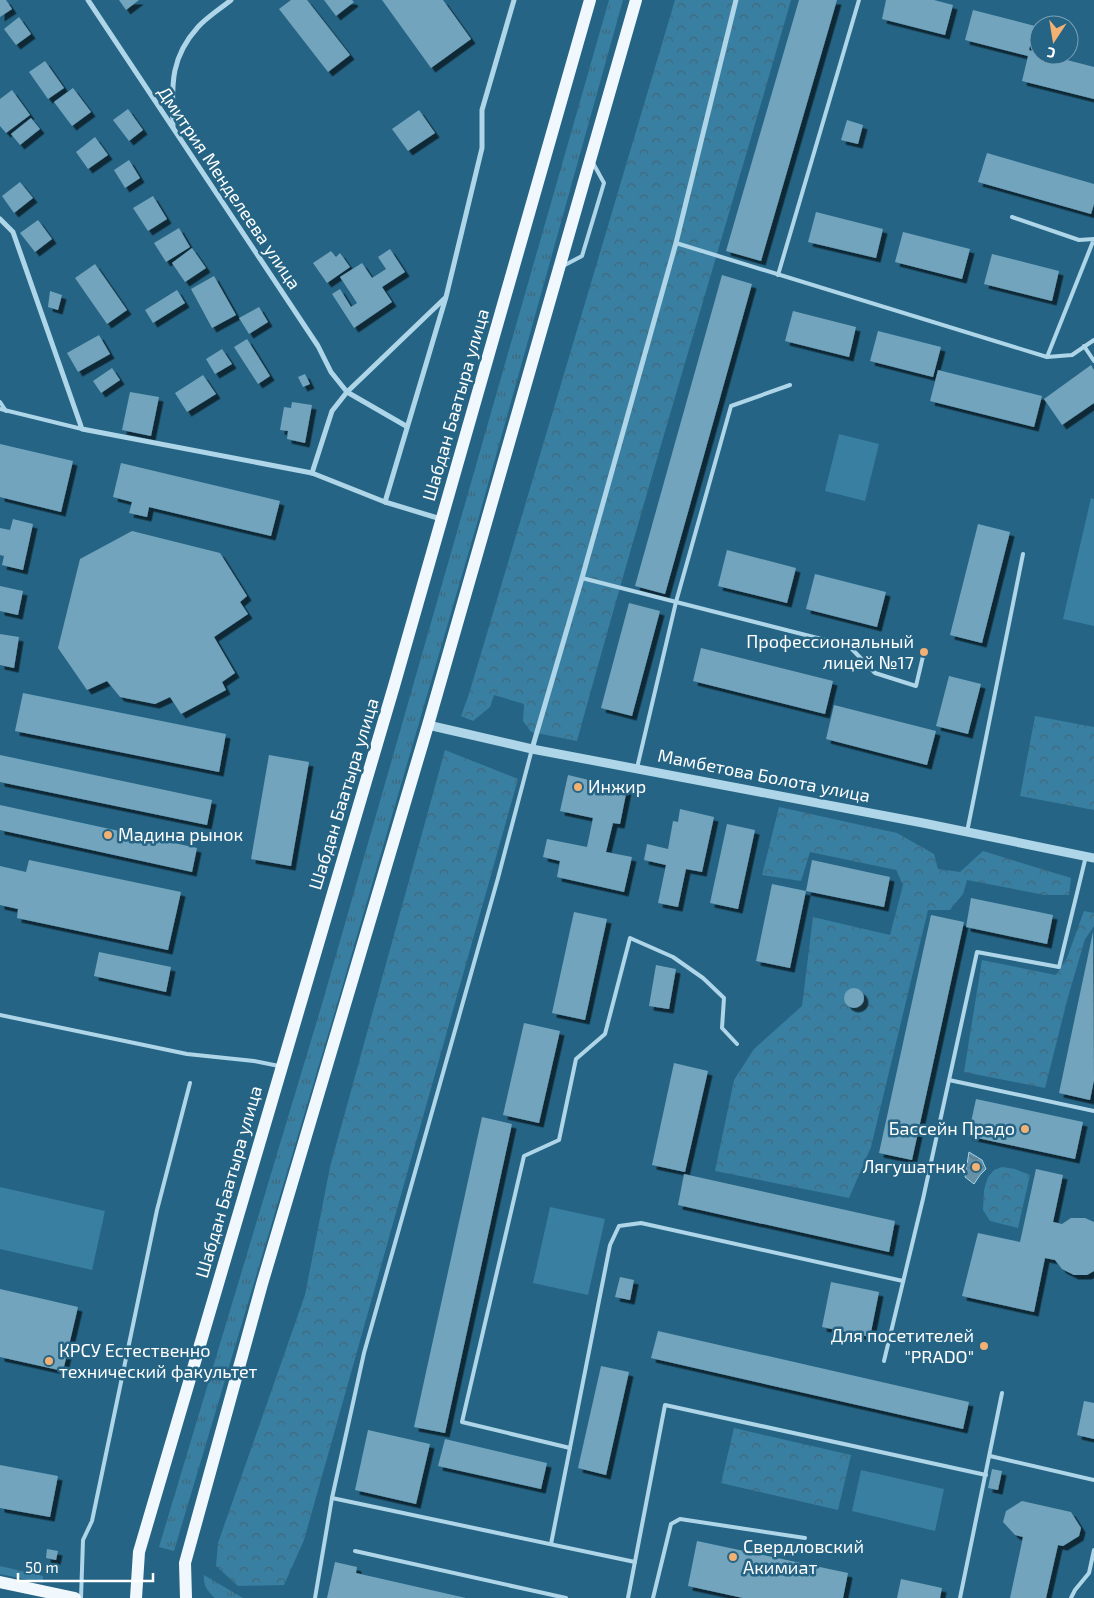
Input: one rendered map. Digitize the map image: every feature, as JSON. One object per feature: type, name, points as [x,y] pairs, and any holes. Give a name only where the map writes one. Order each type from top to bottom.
[{"type":"main road","name":"Шабдан Баатыра улица","points":[[136,1598],[139,1552],[394,686],[590,0]]},
{"type":"main road","points":[[186,1598],[186,1563],[262,1284],[428,725],[636,0]]},
{"type":"main road","points":[[0,1582],[76,1598]]},
{"type":"street","name":"Дмитрия Менделеева улица","points":[[88,0],[318,346],[331,372],[347,392]]},
{"type":"street","points":[[173,129],[172,82],[179,54],[198,26],[231,0]]},
{"type":"street","points":[[385,502],[406,426],[446,297],[482,148],[482,110],[514,0]]},
{"type":"street","points":[[532,749],[676,243],[736,0]]},
{"type":"street","points":[[0,219],[13,232],[82,429],[312,473],[385,502],[442,519]]},
{"type":"street","points":[[312,473],[332,411],[347,392],[446,297]]},
{"type":"street","points":[[347,392],[406,426]]},
{"type":"street","name":"Мамбетова Болота улица","points":[[428,725],[532,749],[1090,857]]},
{"type":"lane","points":[[778,275],[859,0]]},
{"type":"lane","points":[[558,268],[582,256],[604,183],[591,158]]},
{"type":"lane","points":[[1012,217],[1079,240],[1094,239],[1047,357]]},
{"type":"lane","points":[[676,243],[1047,357],[1072,355],[1094,340]]},
{"type":"lane","points":[[1084,346],[1094,362]]},
{"type":"lane","points":[[637,768],[676,602],[731,406],[790,385]]},
{"type":"lane","points":[[0,402],[6,411]]},
{"type":"lane","points":[[0,409],[82,429]]},
{"type":"lane","points":[[967,832],[1023,554]]},
{"type":"lane","points":[[582,578],[849,646],[875,673],[916,686],[924,652]]},
{"type":"lane","points":[[315,1598],[332,1498],[364,1354],[498,878],[532,749]]},
{"type":"lane","points":[[884,1361],[977,952],[1059,967],[1090,857]]},
{"type":"lane","points":[[570,1448],[462,1422],[524,1156],[559,1140],[576,1059],[605,1034],[630,938],[673,957],[703,978],[724,998],[722,1028],[737,1044]]},
{"type":"lane","points":[[0,1015],[187,1054],[254,1061],[281,1067]]},
{"type":"lane","points":[[949,1080],[1094,1111]]},
{"type":"lane","points":[[81,1598],[83,1540],[92,1521],[157,1210],[190,1083]]},
{"type":"lane","points":[[551,1544],[610,1245],[619,1226],[641,1223],[903,1281]]},
{"type":"lane","points":[[960,1598],[1002,1392]]},
{"type":"lane","points":[[628,1598],[665,1405],[986,1475]]},
{"type":"lane","points":[[990,1456],[1094,1480]]},
{"type":"lane","points":[[332,1498],[636,1562]]},
{"type":"lane","points":[[653,1598],[671,1524],[675,1520],[680,1519],[805,1538]]},
{"type":"lane","points":[[1071,1598],[1089,1572],[1094,1550]]},
{"type":"lane","points":[[355,1551],[566,1598]]},
{"type":"green space","points":[[609,0],[623,0],[478,520],[336,1008],[174,1551],[159,1547],[322,1004]]},
{"type":"green space","points":[[675,0],[791,0],[577,741],[531,732],[523,721],[524,704],[494,695],[490,707],[473,721],[461,716]]},
{"type":"green space","points":[[839,434],[879,444],[865,501],[825,491]]},
{"type":"green space","points":[[1091,498],[1094,499],[1094,626],[1063,619]]},
{"type":"green space","points":[[1035,716],[1094,727],[1094,810],[1020,796]]},
{"type":"green space","points":[[445,750],[518,779],[304,1540],[284,1585],[238,1586],[216,1566],[218,1543],[305,1295],[330,1167]]},
{"type":"green space","points":[[779,807],[897,833],[934,854],[938,869],[960,872],[983,851],[1071,878],[1069,895],[1045,895],[967,880],[963,894],[950,910],[928,910],[871,1147],[849,1198],[715,1171],[734,1080],[754,1049],[802,1006],[813,917],[890,935],[903,885],[896,870],[810,852],[801,881],[762,875]]},
{"type":"green space","points":[[1084,911],[1094,913],[1094,926],[1085,939],[1045,1088],[964,1072],[982,960],[1056,975],[1067,958]]},
{"type":"green space","points":[[1002,1167],[1015,1169],[1030,1175],[1018,1228],[990,1221],[983,1210],[984,1190],[988,1177],[994,1170]]},
{"type":"green space","points":[[0,1187],[105,1211],[92,1270],[0,1249]]},
{"type":"green space","points":[[550,1207],[605,1219],[588,1295],[533,1283]]},
{"type":"green space","points":[[734,1428],[851,1455],[838,1510],[721,1483]]},
{"type":"green space","points":[[861,1470],[944,1489],[935,1531],[852,1511]]},
{"type":"green space","points":[[0,1566],[43,1576],[43,1583],[0,1574]]},
{"type":"green space","points":[[204,1575],[243,1598],[215,1598],[206,1588]]},
{"type":"water","name":"Лягушатник","points":[[969,1152],[982,1160],[986,1169],[974,1184],[965,1177]]},
{"type":"building","points":[[0,0],[6,0],[12,9],[0,17]]},
{"type":"building","points":[[119,0],[139,0],[126,10]]},
{"type":"building","points":[[291,0],[307,0],[350,55],[328,72],[279,9]]},
{"type":"building","points":[[324,0],[352,0],[354,2],[336,16]]},
{"type":"building","points":[[382,0],[443,0],[471,39],[431,68]]},
{"type":"building","points":[[799,0],[837,0],[761,261],[726,251]]},
{"type":"building","points":[[886,0],[934,0],[953,5],[945,35],[882,19]]},
{"type":"building","points":[[973,10],[1029,24],[1029,65],[1079,65],[1079,63],[1094,67],[1094,99],[1022,81],[1028,56],[965,40]]},
{"type":"building","points":[[19,17],[31,34],[16,45],[4,29]]},
{"type":"building","points":[[45,61],[64,88],[48,99],[29,72]]},
{"type":"building","points":[[73,88],[91,112],[72,126],[54,102]]},
{"type":"building","points":[[12,90],[30,115],[6,133],[0,126],[0,99]]},
{"type":"building","points":[[128,109],[143,130],[129,141],[113,120]]},
{"type":"building","points":[[419,110],[435,133],[408,151],[392,129]]},
{"type":"building","points":[[31,118],[40,129],[20,145],[11,134]]},
{"type":"building","points":[[847,120],[863,125],[858,144],[841,140]]},
{"type":"building","points":[[95,137],[108,155],[88,169],[76,152]]},
{"type":"building","points":[[987,153],[1094,184],[1094,204],[1091,214],[978,182]]},
{"type":"building","points":[[129,160],[140,178],[125,188],[114,170]]},
{"type":"building","points":[[20,182],[33,198],[14,213],[2,196]]},
{"type":"building","points":[[153,196],[167,219],[148,231],[133,208]]},
{"type":"building","points":[[816,212],[883,229],[876,258],[808,242]]},
{"type":"building","points":[[38,220],[52,239],[35,252],[20,233]]},
{"type":"building","points":[[179,228],[190,247],[166,262],[154,243]]},
{"type":"building","points":[[903,232],[970,249],[962,279],[895,262]]},
{"type":"building","points":[[192,248],[206,268],[185,282],[172,263]]},
{"type":"building","points":[[390,249],[405,272],[382,287],[392,302],[354,328],[332,294],[340,289],[351,307],[357,303],[340,277],[362,263],[372,278],[386,269],[378,257]]},
{"type":"building","points":[[331,251],[336,257],[340,253],[350,267],[327,283],[313,263]]},
{"type":"building","points":[[992,254],[1059,271],[1052,301],[984,284]]},
{"type":"building","points":[[95,264],[127,310],[107,324],[75,278]]},
{"type":"building","points":[[722,275],[752,284],[665,594],[635,586]]},
{"type":"building","points":[[214,276],[236,315],[212,328],[191,289]]},
{"type":"building","points":[[177,290],[185,303],[153,323],[145,310]]},
{"type":"building","points":[[50,291],[62,295],[58,310],[48,307]]},
{"type":"building","points":[[259,307],[268,322],[249,334],[239,318]]},
{"type":"building","points":[[793,311],[856,327],[849,357],[785,341]]},
{"type":"building","points":[[878,331],[941,347],[933,377],[870,361]]},
{"type":"building","points":[[99,335],[110,354],[78,372],[67,353]]},
{"type":"building","points":[[247,339],[270,376],[258,384],[234,347]]},
{"type":"building","points":[[222,349],[232,364],[215,374],[206,359]]},
{"type":"building","points":[[1091,365],[1094,370],[1094,403],[1062,425],[1044,399]]},
{"type":"building","points":[[112,368],[120,380],[101,393],[93,381]]},
{"type":"building","points":[[938,370],[1042,396],[1034,427],[930,401]]},
{"type":"building","points":[[305,374],[310,384],[303,387],[298,377]]},
{"type":"building","points":[[203,375],[216,394],[187,412],[175,393]]},
{"type":"building","points":[[130,392],[159,397],[151,436],[122,430]]},
{"type":"building","points":[[292,402],[312,405],[305,443],[287,439],[288,431],[280,430],[284,407],[291,408]]},
{"type":"building","points":[[0,444],[73,461],[61,512],[0,497]]},
{"type":"building","points":[[121,463],[280,501],[271,536],[149,507],[147,517],[129,513],[132,502],[113,497]]},
{"type":"building","points":[[13,519],[33,524],[23,570],[2,565],[4,556],[0,555],[0,528],[10,530]]},
{"type":"building","points":[[978,524],[1010,532],[982,643],[950,635]]},
{"type":"building","points":[[132,531],[220,553],[247,596],[240,602],[248,614],[214,637],[235,673],[222,682],[226,690],[181,714],[170,697],[155,704],[120,697],[107,681],[87,690],[58,648],[80,559]]},
{"type":"building","points":[[727,550],[796,568],[787,603],[718,586]]},
{"type":"building","points":[[815,574],[886,592],[877,627],[806,609]]},
{"type":"building","points":[[0,586],[23,591],[18,615],[0,611]]},
{"type":"building","points":[[629,603],[660,611],[632,716],[601,708]]},
{"type":"building","points":[[0,634],[19,637],[14,668],[0,665]]},
{"type":"building","points":[[701,648],[833,681],[825,714],[693,681]]},
{"type":"building","points":[[949,676],[981,684],[968,734],[936,726]]},
{"type":"building","points":[[23,693],[226,734],[219,772],[15,731]]},
{"type":"building","points":[[834,705],[936,731],[927,765],[826,739]]},
{"type":"building","points":[[0,755],[212,800],[207,825],[0,782]]},
{"type":"building","points":[[269,755],[309,762],[291,866],[251,859]]},
{"type":"building","points":[[568,775],[627,789],[620,824],[613,823],[606,852],[632,857],[624,892],[557,877],[560,861],[543,857],[547,839],[587,847],[593,818],[560,811]]},
{"type":"building","points":[[0,805],[197,848],[192,872],[0,830]]},
{"type":"building","points":[[680,809],[714,817],[702,872],[686,869],[678,907],[658,903],[666,865],[644,860],[647,844],[668,849],[673,821],[678,822]]},
{"type":"building","points":[[727,824],[755,830],[738,909],[710,903]]},
{"type":"building","points":[[29,860],[181,892],[168,950],[17,918],[18,909],[0,905],[0,866],[26,872]]},
{"type":"building","points":[[812,860],[890,877],[884,907],[806,891]]},
{"type":"building","points":[[772,884],[806,891],[790,968],[756,961]]},
{"type":"building","points":[[971,898],[1053,915],[1047,944],[966,927]]},
{"type":"building","points":[[574,912],[607,919],[585,1020],[552,1013]]},
{"type":"building","points":[[931,915],[964,922],[912,1160],[879,1153]]},
{"type":"building","points":[[1093,932],[1094,1080],[1090,1100],[1059,1093]]},
{"type":"building","points":[[99,952],[171,967],[166,992],[94,976]]},
{"type":"building","points":[[656,965],[676,969],[669,1009],[649,1006]]},
{"type":"building","points":[[854,988],[861,991],[864,998],[861,1005],[854,1008],[847,1005],[844,998],[847,991]]},
{"type":"building","points":[[524,1023],[560,1031],[539,1123],[503,1115]]},
{"type":"building","points":[[674,1063],[708,1071],[685,1172],[652,1165]]},
{"type":"building","name":"Бассейн Прадо","points":[[976,1099],[1083,1122],[1075,1159],[968,1136]]},
{"type":"building","points":[[482,1117],[512,1124],[445,1433],[414,1427]]},
{"type":"building","points":[[1036,1169],[1063,1175],[1053,1222],[1062,1224],[1071,1218],[1085,1218],[1094,1222],[1094,1271],[1087,1275],[1074,1275],[1062,1269],[1055,1260],[1045,1258],[1034,1312],[962,1296],[978,1233],[1020,1242]]},
{"type":"building","points":[[684,1174],[895,1221],[889,1252],[678,1205]]},
{"type":"building","points":[[620,1277],[634,1280],[630,1300],[615,1297]]},
{"type":"building","points":[[831,1282],[879,1292],[870,1337],[822,1327]]},
{"type":"building","points":[[0,1289],[78,1307],[63,1371],[0,1357]]},
{"type":"building","points":[[658,1331],[969,1402],[963,1429],[651,1358]]},
{"type":"building","points":[[601,1366],[629,1372],[606,1475],[578,1468]]},
{"type":"building","points":[[1084,1401],[1094,1403],[1094,1439],[1077,1435]]},
{"type":"building","points":[[368,1430],[430,1444],[416,1504],[355,1490]]},
{"type":"building","points":[[445,1439],[547,1463],[541,1489],[438,1466]]},
{"type":"building","points":[[0,1465],[58,1476],[50,1517],[0,1508]]},
{"type":"building","points":[[992,1469],[1002,1471],[998,1490],[988,1488]]},
{"type":"building","points":[[1022,1501],[1071,1512],[1081,1528],[1079,1536],[1063,1546],[1058,1545],[1046,1598],[1010,1598],[1023,1537],[1015,1535],[1003,1522],[1006,1511]]},
{"type":"building","name":"Свердловский Акимиат","points":[[697,1541],[848,1573],[843,1598],[743,1598],[688,1586]]},
{"type":"building","points":[[47,1549],[58,1551],[56,1560],[46,1558]]},
{"type":"building","points":[[335,1562],[357,1567],[356,1573],[466,1598],[327,1598]]},
{"type":"building","points":[[901,1579],[942,1588],[940,1598],[897,1598]]},
{"type":"place","name":"Профессиональный лицей №17","points":[[924,652]]},
{"type":"place","name":"Инжир","points":[[578,787]]},
{"type":"place","name":"Мадина рынок","points":[[108,835]]},
{"type":"place","name":"Бассейн Прадо","points":[[1025,1129]]},
{"type":"place","name":"Лягушатник","points":[[976,1167]]},
{"type":"place","name":"Для посетителей \"PRADO\"","points":[[984,1346]]},
{"type":"place","name":"КРСУ Естественно технический факультет","points":[[49,1361]]},
{"type":"place","name":"Свердловский Акимиат","points":[[733,1557]]}]
